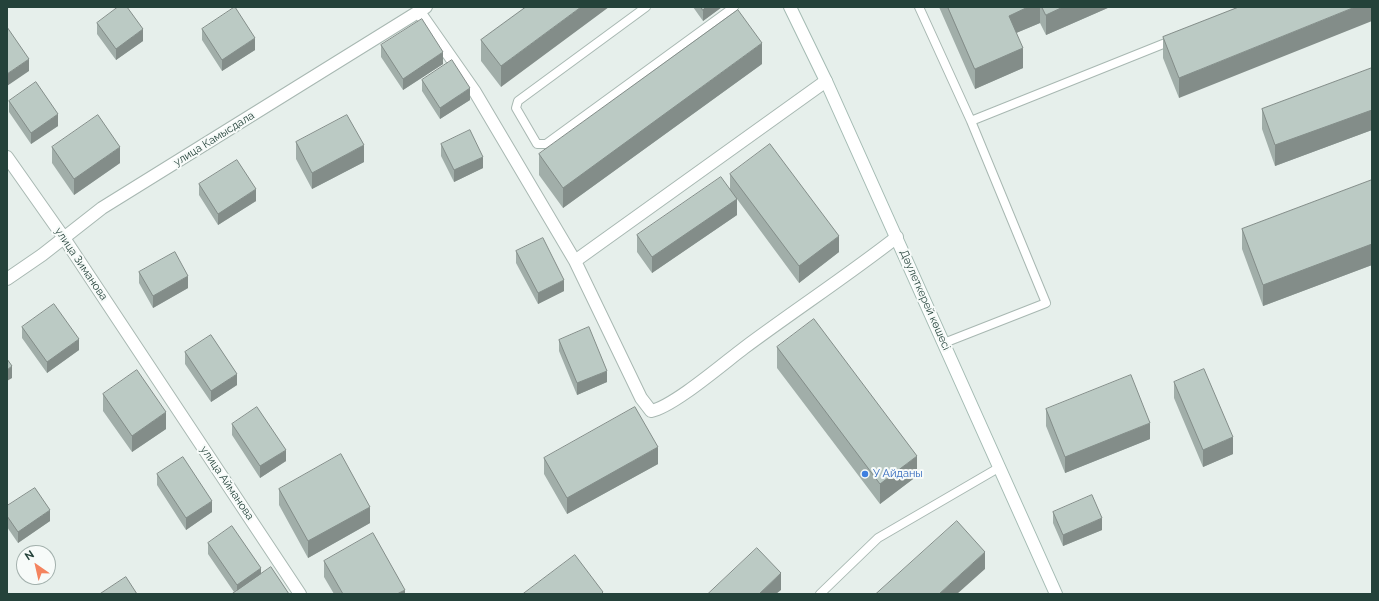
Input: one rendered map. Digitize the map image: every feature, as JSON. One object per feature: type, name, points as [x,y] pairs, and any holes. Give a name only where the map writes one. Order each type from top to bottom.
[{"type":"street","name":"Дәулеткерей көшесі","points":[[790,7],[826,81],[1056,594]]},
{"type":"street","points":[[423,10],[475,92],[575,260],[641,398],[651,411],[658,410],[672,402],[745,347],[862,265],[896,237]]},
{"type":"street","name":"улица Камысдала","points":[[7,279],[64,238],[102,208],[423,10]]},
{"type":"street","points":[[575,260],[826,81]]},
{"type":"street","name":"улица Зиманова","points":[[7,156],[64,238],[153,372]]},
{"type":"street","name":"улица Айманова","points":[[153,372],[300,594]]},
{"type":"lane","points":[[646,7],[518,101],[516,108],[537,144],[546,144],[734,7]]},
{"type":"lane","points":[[919,7],[971,121],[1046,303],[944,343]]},
{"type":"lane","points":[[971,121],[1183,36]]},
{"type":"lane","points":[[820,594],[878,538],[1000,467]]},
{"type":"building","points":[[118,7],[127,7],[143,29],[116,49],[97,23]]},
{"type":"building","points":[[235,7],[255,38],[222,60],[202,29]]},
{"type":"building","points":[[526,7],[581,7],[501,66],[481,40]]},
{"type":"building","points":[[948,7],[1028,7],[1009,16],[1023,48],[975,69]]},
{"type":"building","points":[[1042,7],[1063,7],[1046,15]]},
{"type":"building","points":[[1239,7],[1355,7],[1179,78],[1163,37]]},
{"type":"building","points":[[738,10],[762,43],[563,188],[539,154]]},
{"type":"building","points":[[422,19],[443,52],[403,79],[381,45]]},
{"type":"building","points":[[7,27],[29,59],[7,74]]},
{"type":"building","points":[[452,60],[470,88],[440,108],[422,80]]},
{"type":"building","points":[[1372,68],[1372,110],[1275,145],[1262,109]]},
{"type":"building","points":[[36,82],[58,114],[31,133],[9,101]]},
{"type":"building","points":[[98,115],[120,147],[74,179],[52,147]]},
{"type":"building","points":[[347,115],[364,145],[312,173],[296,142]]},
{"type":"building","points":[[470,130],[483,157],[454,170],[441,144]]},
{"type":"building","points":[[770,144],[839,236],[799,266],[730,174]]},
{"type":"building","points":[[237,160],[256,189],[218,214],[199,184]]},
{"type":"building","points":[[721,177],[737,199],[652,257],[637,235]]},
{"type":"building","points":[[1372,180],[1372,244],[1263,285],[1242,229]]},
{"type":"building","points":[[543,238],[564,280],[538,293],[516,251]]},
{"type":"building","points":[[175,252],[188,276],[153,296],[139,272]]},
{"type":"building","points":[[54,304],[79,339],[47,362],[22,327]]},
{"type":"building","points":[[814,319],[917,456],[880,484],[777,347]]},
{"type":"building","points":[[589,327],[607,371],[577,383],[559,340]]},
{"type":"building","points":[[211,335],[237,374],[211,391],[185,352]]},
{"type":"building","points":[[7,359],[12,366],[7,370]]},
{"type":"building","points":[[1204,369],[1233,437],[1203,450],[1174,382]]},
{"type":"building","points":[[137,370],[166,412],[132,436],[103,394]]},
{"type":"building","points":[[1131,375],[1150,423],[1065,457],[1046,409]]},
{"type":"building","points":[[257,407],[286,450],[260,466],[232,424]]},
{"type":"building","points":[[635,407],[658,447],[567,498],[544,458]]},
{"type":"building","points":[[341,454],[370,507],[308,541],[279,489]]},
{"type":"building","points":[[183,457],[212,501],[186,518],[157,474]]},
{"type":"building","points":[[35,488],[50,510],[18,532],[7,516],[7,506]]},
{"type":"building","points":[[1092,495],[1102,518],[1063,535],[1053,512]]},
{"type":"building","points":[[957,521],[985,552],[939,594],[876,594]]},
{"type":"building","points":[[232,526],[261,568],[237,585],[208,543]]},
{"type":"building","points":[[373,533],[405,590],[397,594],[343,594],[324,561]]},
{"type":"building","points":[[757,548],[781,573],[759,594],[708,594]]},
{"type":"building","points":[[575,555],[603,592],[601,594],[523,594]]},
{"type":"building","points":[[271,567],[289,594],[232,594]]},
{"type":"building","points":[[126,577],[137,594],[100,594]]},
{"type":"place","name":"У Айданы","points":[[865,474]]}]
